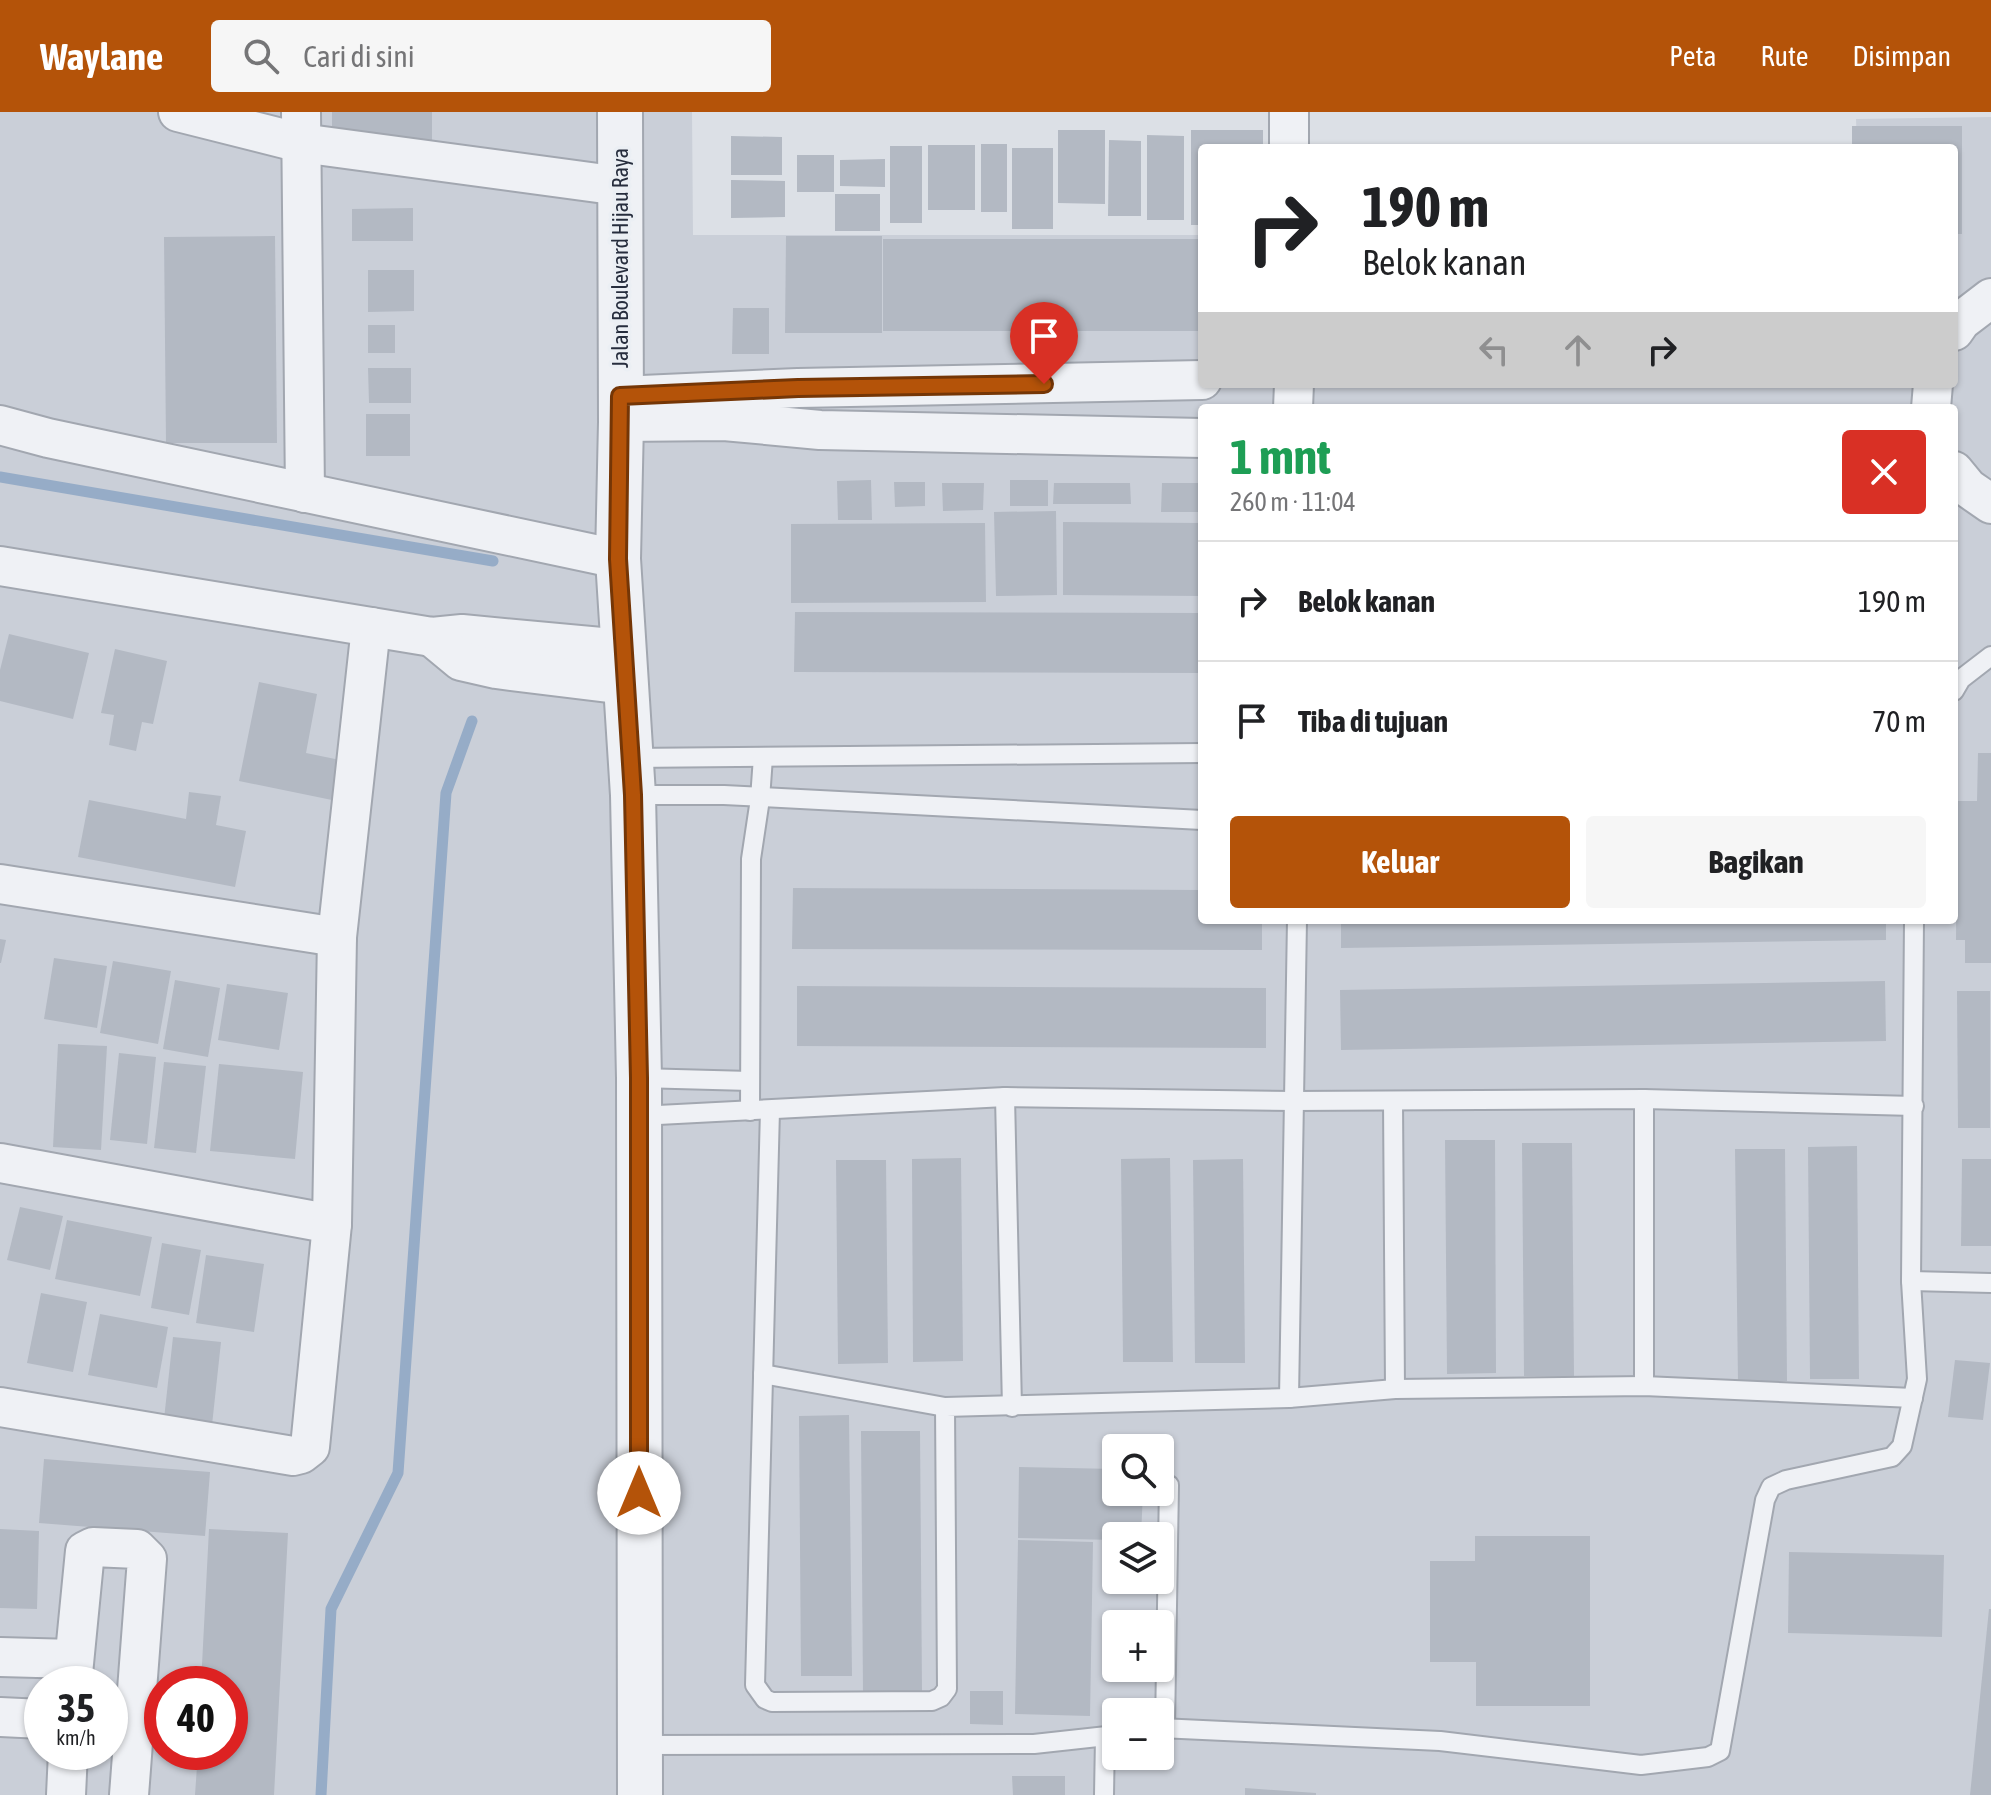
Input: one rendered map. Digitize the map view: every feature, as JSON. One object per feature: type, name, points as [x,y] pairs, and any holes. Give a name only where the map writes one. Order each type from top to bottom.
[{"type":"street","points":[[178,112],[301,128],[620,186]]},
{"type":"street","name":"Jalan Boulevard Hijau Raya","points":[[620,112],[618,559],[624,667],[645,782],[658,1096],[640,1795]]},
{"type":"street","points":[[1289,112],[1289,144]]},
{"type":"street","points":[[301,128],[305,493]]},
{"type":"street","points":[[1958,325],[1991,298]]},
{"type":"street","points":[[621,409],[724,407],[1198,380]]},
{"type":"street","points":[[724,407],[820,430],[1198,438]]},
{"type":"street","points":[[0,425],[48,438],[618,559]]},
{"type":"street","points":[[1958,476],[1968,488],[1991,504]]},
{"type":"street","points":[[0,566],[432,637],[462,634],[624,667]]},
{"type":"street","points":[[0,1407],[293,1456],[306,1451],[311,1442],[332,1224],[337,937],[371,627]]},
{"type":"street","points":[[0,884],[337,937]]},
{"type":"street","points":[[0,1163],[332,1224]]},
{"type":"street","points":[[74,1666],[85,1551],[93,1547],[137,1549],[147,1559],[129,1795]]},
{"type":"street","points":[[0,1657],[44,1666]]},
{"type":"street","points":[[0,1717],[24,1718]]},
{"type":"street","points":[[66,1795],[67,1770]]},
{"type":"lane","points":[[1958,684],[1991,656]]},
{"type":"lane","points":[[645,782],[677,757],[1198,753]]},
{"type":"lane","points":[[750,1111],[751,859],[763,757]]},
{"type":"lane","points":[[645,782],[715,796],[1198,820]]},
{"type":"lane","points":[[1289,1398],[1297,924]]},
{"type":"lane","points":[[1174,1729],[1440,1741],[1641,1765],[1713,1756],[1723,1747],[1771,1487],[1786,1480],[1896,1455],[1902,1446],[1917,1379],[1911,1281],[1914,924]]},
{"type":"lane","points":[[658,1096],[710,1080],[750,1081]]},
{"type":"lane","points":[[658,1096],[710,1113],[1005,1097],[1293,1101],[1644,1099],[1914,1106]]},
{"type":"lane","points":[[1005,1097],[1012,1407]]},
{"type":"lane","points":[[1644,1099],[1644,1386]]},
{"type":"lane","points":[[1393,1101],[1395,1389]]},
{"type":"lane","points":[[770,1110],[755,1685],[765,1699],[772,1702],[932,1701],[941,1697],[947,1689],[945,1407]]},
{"type":"lane","points":[[1911,1281],[1991,1283]]},
{"type":"lane","points":[[763,1374],[945,1407],[1289,1398],[1395,1389],[1644,1386],[1913,1398]]},
{"type":"lane","points":[[1163,1698],[1168,1506]]},
{"type":"lane","points":[[639,1745],[1034,1744],[1102,1737]]},
{"type":"lane","points":[[1104,1795],[1107,1770]]},
{"type":"shaded area","points":[[0,112],[692,112],[693,235],[1198,235],[1198,388],[1958,388],[1958,144],[1857,144],[1856,119],[1991,117],[1991,1795],[0,1795]]},
{"type":"building","points":[[332,112],[432,112],[432,140],[332,141]]},
{"type":"building","points":[[1852,126],[1962,126],[1962,234],[1958,234],[1958,144],[1852,144]]},
{"type":"building","points":[[1058,130],[1105,130],[1105,204],[1058,203]]},
{"type":"building","points":[[1191,130],[1263,130],[1263,144],[1198,144],[1198,225],[1191,225]]},
{"type":"building","points":[[1147,135],[1184,136],[1184,220],[1147,220]]},
{"type":"building","points":[[731,136],[782,137],[782,175],[731,175]]},
{"type":"building","points":[[1109,140],[1141,141],[1141,216],[1108,216]]},
{"type":"building","points":[[981,144],[1007,144],[1007,212],[981,212]]},
{"type":"building","points":[[928,145],[975,145],[975,210],[928,210]]},
{"type":"building","points":[[890,146],[922,146],[922,223],[890,223]]},
{"type":"building","points":[[1012,148],[1053,148],[1053,229],[1012,229]]},
{"type":"building","points":[[797,155],[834,155],[834,192],[797,192]]},
{"type":"building","points":[[885,159],[885,187],[840,186],[840,160]]},
{"type":"building","points":[[731,180],[785,181],[785,217],[731,218]]},
{"type":"building","points":[[835,194],[880,194],[880,231],[835,231]]},
{"type":"building","points":[[413,208],[413,241],[352,241],[352,209]]},
{"type":"building","points":[[275,236],[277,443],[166,443],[164,237]]},
{"type":"building","points":[[786,236],[882,236],[882,333],[785,333]]},
{"type":"building","points":[[883,239],[1198,239],[1198,331],[883,331]]},
{"type":"building","points":[[368,270],[414,270],[414,311],[368,312]]},
{"type":"building","points":[[733,308],[769,308],[769,354],[732,354]]},
{"type":"building","points":[[368,325],[395,325],[395,353],[368,353]]},
{"type":"building","points":[[368,368],[411,368],[411,403],[369,403]]},
{"type":"building","points":[[366,414],[410,414],[410,456],[366,456]]},
{"type":"building","points":[[871,480],[872,520],[838,520],[837,481]]},
{"type":"building","points":[[1010,480],[1048,480],[1048,506],[1010,506]]},
{"type":"building","points":[[894,482],[925,482],[925,506],[895,507]]},
{"type":"building","points":[[942,483],[984,483],[983,510],[943,511]]},
{"type":"building","points":[[1054,483],[1130,483],[1131,504],[1053,504]]},
{"type":"building","points":[[1162,483],[1198,483],[1198,512],[1161,512]]},
{"type":"building","points":[[1056,511],[1057,595],[996,596],[994,512]]},
{"type":"building","points":[[1063,522],[1198,523],[1198,596],[1063,595]]},
{"type":"building","points":[[985,523],[986,602],[791,603],[791,524]]},
{"type":"building","points":[[795,612],[1198,613],[1198,673],[794,672]]},
{"type":"building","points":[[9,634],[89,653],[73,719],[0,701],[0,670]]},
{"type":"building","points":[[115,649],[167,661],[153,724],[142,722],[136,751],[109,745],[114,715],[101,713]]},
{"type":"building","points":[[259,682],[317,694],[306,753],[340,760],[332,800],[239,781]]},
{"type":"building","points":[[1978,753],[1991,753],[1991,963],[1965,963],[1965,940],[1956,940],[1958,801],[1977,801]]},
{"type":"building","points":[[189,792],[221,796],[216,825],[246,831],[235,887],[78,857],[89,800],[186,819]]},
{"type":"building","points":[[793,888],[1198,890],[1198,924],[1262,924],[1262,950],[792,949]]},
{"type":"building","points":[[1341,924],[1886,924],[1886,940],[1341,948]]},
{"type":"building","points":[[0,939],[6,940],[1,963],[0,963]]},
{"type":"building","points":[[54,958],[107,966],[97,1028],[44,1019]]},
{"type":"building","points":[[113,961],[171,971],[158,1044],[100,1033]]},
{"type":"building","points":[[175,980],[220,988],[208,1057],[163,1049]]},
{"type":"building","points":[[1885,981],[1886,1041],[1341,1050],[1340,990]]},
{"type":"building","points":[[227,984],[288,993],[279,1050],[218,1040]]},
{"type":"building","points":[[797,986],[1266,988],[1266,1048],[797,1046]]},
{"type":"building","points":[[1957,991],[1990,991],[1990,1128],[1958,1128]]},
{"type":"building","points":[[58,1044],[107,1046],[101,1150],[53,1147]]},
{"type":"building","points":[[119,1053],[156,1057],[147,1144],[110,1140]]},
{"type":"building","points":[[164,1062],[206,1066],[196,1153],[154,1148]]},
{"type":"building","points":[[219,1064],[303,1072],[295,1159],[210,1151]]},
{"type":"building","points":[[1445,1140],[1495,1140],[1496,1373],[1447,1374]]},
{"type":"building","points":[[1522,1143],[1572,1143],[1574,1376],[1524,1376]]},
{"type":"building","points":[[1857,1146],[1859,1379],[1810,1379],[1808,1147]]},
{"type":"building","points":[[1735,1149],[1785,1149],[1787,1381],[1738,1382]]},
{"type":"building","points":[[961,1158],[963,1361],[913,1362],[912,1159]]},
{"type":"building","points":[[1170,1158],[1173,1362],[1123,1362],[1121,1159]]},
{"type":"building","points":[[1243,1159],[1245,1363],[1195,1363],[1193,1160]]},
{"type":"building","points":[[1962,1159],[1991,1159],[1991,1246],[1961,1246]]},
{"type":"building","points":[[836,1160],[886,1160],[888,1363],[838,1364]]},
{"type":"building","points":[[20,1207],[63,1216],[50,1270],[7,1260]]},
{"type":"building","points":[[67,1220],[152,1237],[140,1296],[55,1279]]},
{"type":"building","points":[[162,1243],[201,1250],[189,1315],[151,1308]]},
{"type":"building","points":[[206,1255],[264,1264],[254,1332],[196,1323]]},
{"type":"building","points":[[41,1293],[87,1302],[73,1372],[27,1363]]},
{"type":"building","points":[[100,1314],[168,1327],[157,1388],[88,1375]]},
{"type":"building","points":[[173,1337],[221,1342],[212,1425],[164,1419]]},
{"type":"building","points":[[1955,1360],[1990,1363],[1983,1420],[1948,1417]]},
{"type":"building","points":[[849,1415],[852,1676],[801,1676],[799,1416]]},
{"type":"building","points":[[861,1431],[920,1431],[922,1691],[863,1692]]},
{"type":"building","points":[[44,1459],[210,1472],[205,1536],[39,1523]]},
{"type":"building","points":[[1019,1467],[1102,1469],[1102,1506],[1142,1506],[1142,1522],[1102,1522],[1102,1540],[1018,1538]]},
{"type":"building","points":[[0,1529],[39,1531],[37,1609],[0,1608]]},
{"type":"building","points":[[209,1529],[288,1533],[274,1795],[195,1795],[197,1770],[248,1770],[248,1666],[202,1666]]},
{"type":"building","points":[[1475,1536],[1590,1536],[1590,1706],[1476,1706],[1476,1662],[1430,1662],[1430,1561],[1475,1561]]},
{"type":"building","points":[[1018,1540],[1093,1542],[1090,1716],[1015,1714]]},
{"type":"building","points":[[1789,1552],[1944,1555],[1942,1637],[1788,1633]]},
{"type":"building","points":[[1989,1609],[1991,1795],[1970,1795]]},
{"type":"building","points":[[970,1691],[1003,1691],[1003,1725],[970,1724]]},
{"type":"building","points":[[1012,1776],[1065,1776],[1065,1795],[1013,1795]]},
{"type":"building","points":[[1245,1788],[1316,1793],[1316,1795],[1245,1795]]},
{"type":"waterway","points":[[0,477],[493,561]]},
{"type":"waterway","points":[[321,1795],[331,1609],[398,1473],[446,793],[472,721]]},
{"type":"route","points":[[639,1493],[639,1078],[633,795],[618,559],[620,396],[798,388],[1044,384]]}]
